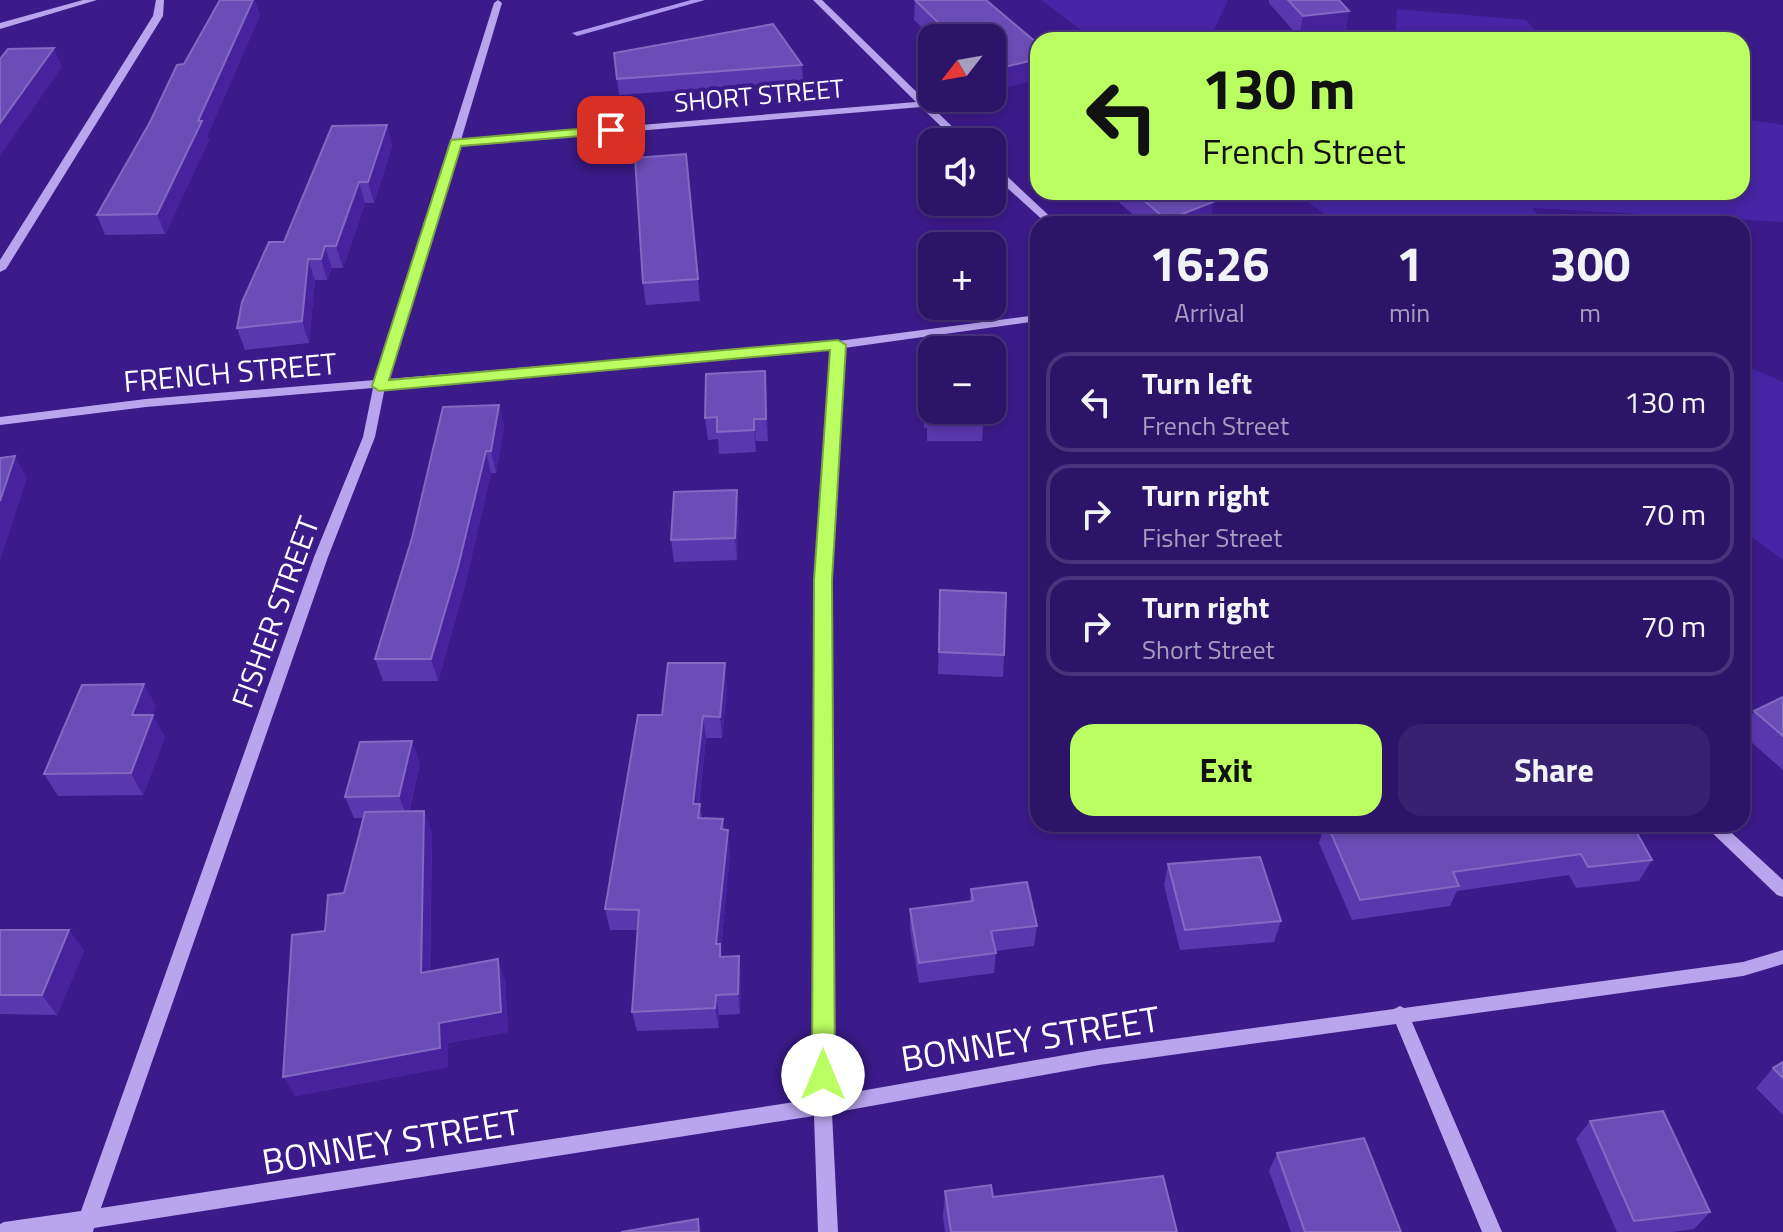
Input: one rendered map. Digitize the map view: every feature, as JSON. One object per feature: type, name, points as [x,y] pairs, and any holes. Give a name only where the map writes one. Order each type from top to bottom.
[{"type":"street","points":[[0,26],[93,0]]},
{"type":"street","points":[[0,269],[158,16],[160,0]]},
{"type":"street","points":[[817,0],[918,100]]},
{"type":"street","name":"FISHER STREET","points":[[84,1227],[316,572],[369,437],[379,386],[498,3]]},
{"type":"street","name":"SHORT STREET","points":[[456,143],[918,104]]},
{"type":"street","points":[[931,112],[948,128]]},
{"type":"street","points":[[1006,181],[1044,216]]},
{"type":"street","name":"FRENCH STREET","points":[[0,421],[146,403],[379,386],[838,345],[1030,319]]},
{"type":"street","points":[[828,1232],[823,1106],[823,580],[838,345]]},
{"type":"street","points":[[1720,832],[1783,890]]},
{"type":"street","name":"BONNEY STREET","points":[[4,1232],[84,1227],[823,1106],[1099,1057],[1743,969],[1783,957]]},
{"type":"street","points":[[1400,1014],[1492,1232]]},
{"type":"shaded area","points":[[1041,0],[1228,0],[1213,32],[1083,32]]},
{"type":"shaded area","points":[[1397,9],[1526,20],[1537,32],[1396,32]]},
{"type":"shaded area","points":[[1750,120],[1783,125],[1783,222],[1750,220],[1750,216],[1675,216],[1532,208],[1538,216],[1327,216],[1306,200],[1750,200]]},
{"type":"shaded area","points":[[1750,368],[1783,382],[1783,560],[1750,536]]},
{"type":"building","points":[[220,0],[253,0],[198,121],[202,121],[157,214],[97,215],[150,122],[177,65],[184,64]]},
{"type":"building","points":[[915,0],[986,0],[1030,37],[1030,61],[1006,67],[1006,24],[940,24]]},
{"type":"building","points":[[1288,0],[1339,0],[1349,11],[1303,16]]},
{"type":"building","points":[[773,24],[802,65],[617,79],[614,53]]},
{"type":"building","points":[[54,48],[0,123],[0,59],[8,49]]},
{"type":"building","points":[[387,125],[368,182],[359,182],[336,246],[325,246],[321,259],[308,259],[302,321],[237,328],[242,302],[269,242],[284,242],[332,126]]},
{"type":"building","points":[[686,154],[698,279],[643,283],[635,158]]},
{"type":"building","points":[[1143,200],[1213,202],[1177,216],[1162,216]]},
{"type":"building","points":[[765,371],[766,419],[754,419],[754,430],[717,432],[717,417],[705,418],[706,374]]},
{"type":"building","points":[[499,405],[491,451],[486,451],[458,567],[431,659],[375,659],[412,538],[443,407]]},
{"type":"building","points":[[15,456],[0,501],[0,458]]},
{"type":"building","points":[[737,490],[735,538],[671,540],[674,492]]},
{"type":"building","points":[[940,590],[1006,593],[1004,655],[939,652]]},
{"type":"building","points":[[668,663],[725,663],[720,717],[703,716],[693,804],[700,804],[698,818],[723,819],[721,829],[728,830],[716,944],[720,944],[720,957],[739,956],[738,994],[716,995],[715,1008],[632,1012],[639,910],[605,909],[638,715],[662,715]]},
{"type":"building","points":[[144,684],[132,715],[153,715],[131,773],[44,774],[82,685]]},
{"type":"building","points":[[1783,697],[1783,736],[1754,711]]},
{"type":"building","points":[[412,741],[399,796],[345,797],[360,742]]},
{"type":"building","points":[[424,811],[421,973],[498,959],[501,1012],[439,1023],[440,1048],[283,1077],[292,935],[325,931],[328,895],[344,893],[365,812]]},
{"type":"building","points":[[1330,832],[1636,832],[1652,860],[1588,867],[1581,854],[1453,872],[1459,886],[1360,900]]},
{"type":"building","points":[[1260,857],[1281,921],[1185,930],[1168,864]]},
{"type":"building","points":[[1027,882],[1037,926],[991,931],[996,953],[919,963],[910,909],[973,901],[971,889]]},
{"type":"building","points":[[0,930],[69,930],[42,995],[0,995]]},
{"type":"building","points":[[1783,1062],[1783,1078],[1773,1068]]},
{"type":"building","points":[[1663,1111],[1710,1212],[1634,1221],[1590,1121]]},
{"type":"building","points":[[1364,1138],[1401,1232],[1305,1232],[1277,1153]]},
{"type":"building","points":[[1163,1176],[1177,1232],[951,1232],[945,1191],[991,1185],[993,1197]]},
{"type":"building","points":[[698,1219],[699,1232],[621,1232]]},
{"type":"waterway","points":[[577,33],[701,0]]},
{"type":"route","points":[[611,130],[456,143],[379,386],[838,345],[823,580],[823,1075]]}]
